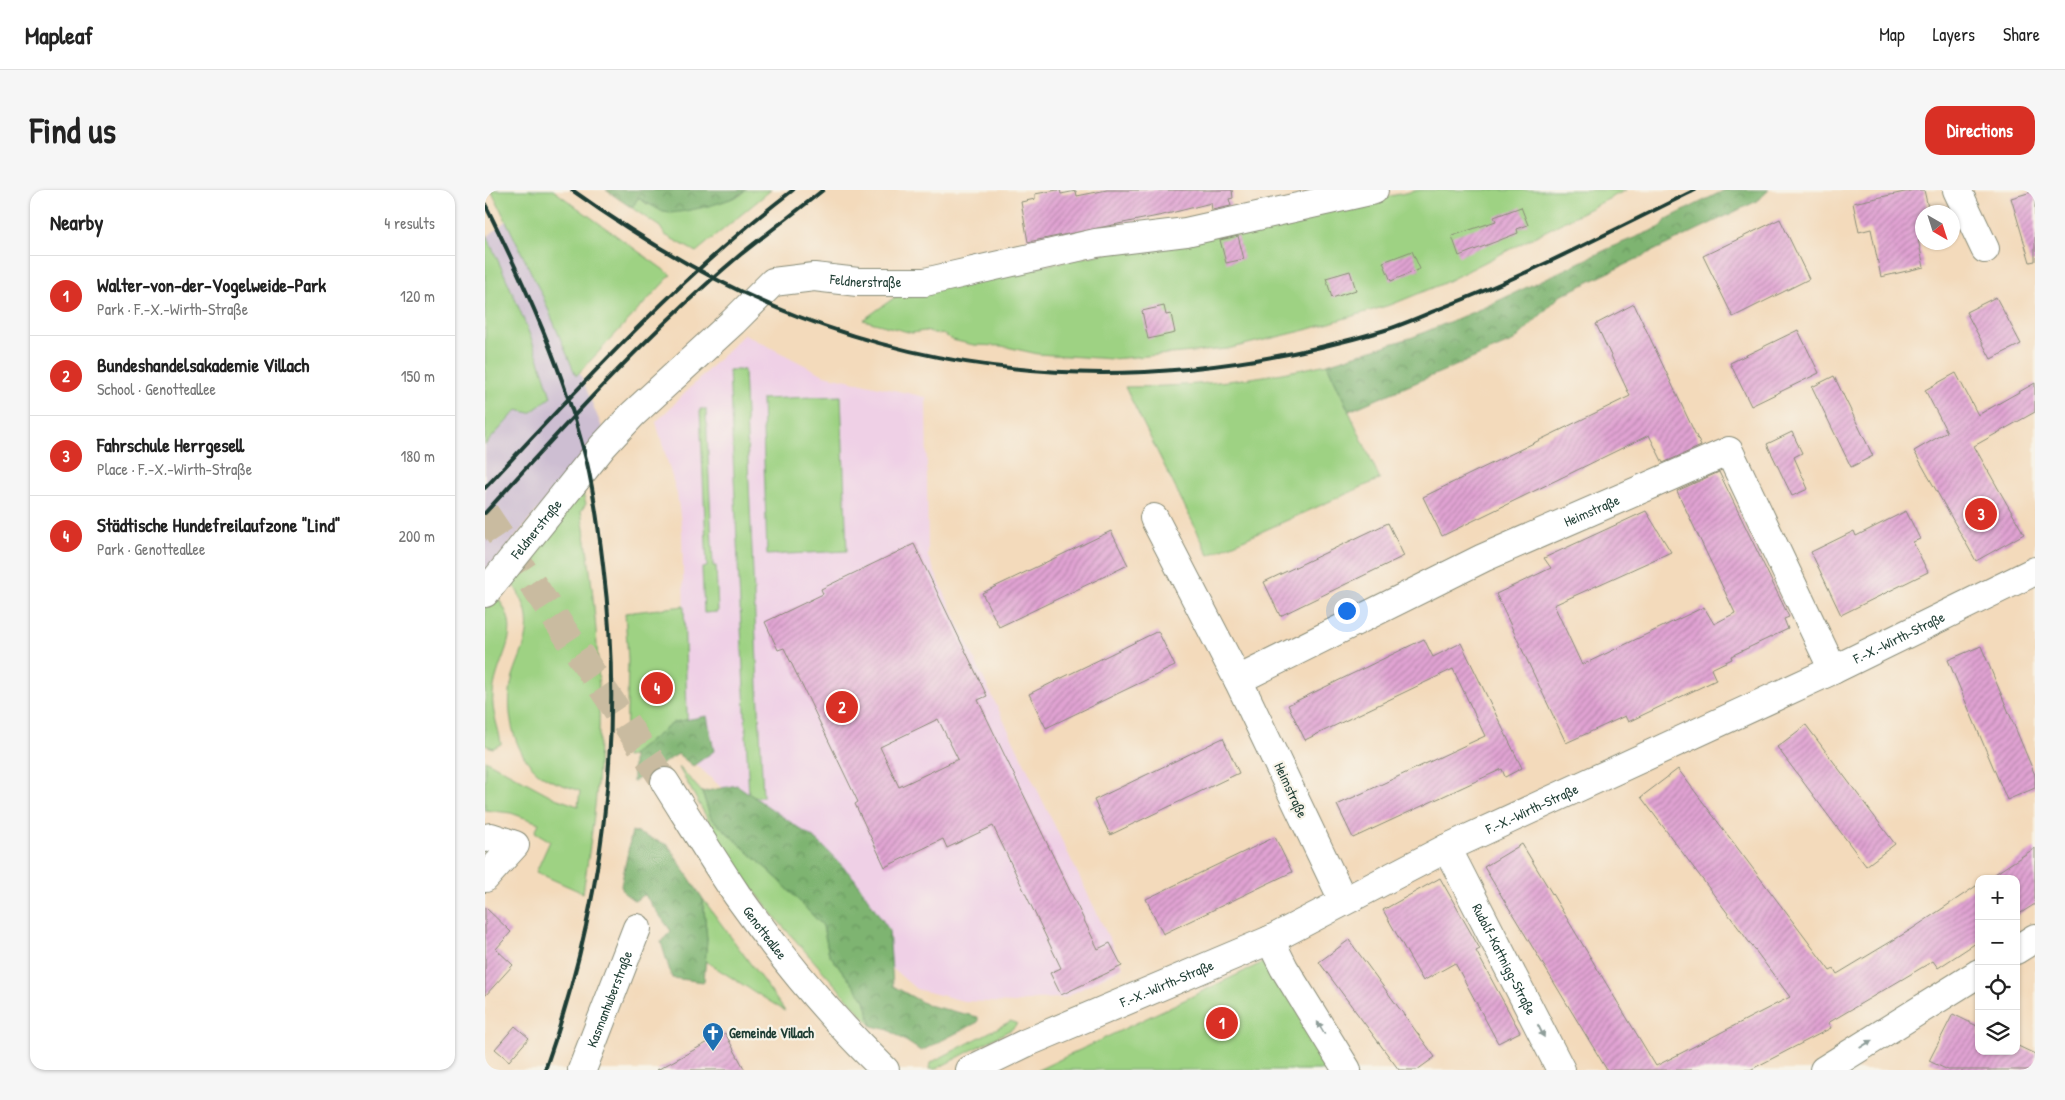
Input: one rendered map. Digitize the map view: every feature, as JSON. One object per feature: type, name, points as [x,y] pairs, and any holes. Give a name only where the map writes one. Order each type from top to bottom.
[{"type":"street","name":"Feldnerstraße","points":[[485,592],[603,446],[666,381],[733,322],[773,282],[814,277],[858,282],[925,282],[1096,244],[1185,232],[1374,190]]},
{"type":"street","points":[[1957,190],[1985,249]]},
{"type":"street","name":"Heimstraße","points":[[1239,680],[1483,558],[1729,451],[1833,670]]},
{"type":"street","name":"Heimstraße","points":[[1154,518],[1239,680],[1343,900]]},
{"type":"street","name":"F.-X.-Wirth-Straße","points":[[970,1070],[1026,1043],[1270,940],[1343,900],[1447,848],[1833,670],[2035,571]]},
{"type":"street","name":"Genotteallee","points":[[665,782],[737,895],[805,984],[885,1070]]},
{"type":"street","points":[[485,838],[491,837],[515,845],[485,878]]},
{"type":"street","name":"Rudolf-Kattnigg-Straße","points":[[1447,848],[1561,1070]]},
{"type":"street","name":"Kasmanhuberstraße","points":[[582,1070],[637,928]]},
{"type":"street","points":[[2020,947],[2035,938]]},
{"type":"street","points":[[1270,940],[1284,968],[1347,1070]]},
{"type":"street","points":[[1824,1070],[1975,976]]},
{"type":"shaded area","points":[[510,217],[573,356],[603,430],[485,574],[485,239]]},
{"type":"shaded area","points":[[744,334],[824,375],[926,397],[928,557],[977,665],[1123,967],[1064,998],[1034,999],[1015,1003],[964,1001],[916,989],[892,968],[838,895],[687,756],[682,530],[677,494],[656,422]]},
{"type":"green space","points":[[491,190],[553,190],[671,275],[576,376],[543,297]]},
{"type":"green space","points":[[606,190],[745,190],[731,199],[687,211],[670,213],[663,212],[638,198],[632,208]]},
{"type":"green space","points":[[745,190],[771,190],[696,252],[665,235],[660,227],[632,208],[638,197],[647,204],[706,206],[741,195]]},
{"type":"green space","points":[[1420,190],[1626,190],[1442,284],[1393,304],[1306,330],[1227,349],[1112,359],[1038,354],[1002,346],[974,345],[952,340],[945,335],[924,331],[912,333],[863,320],[898,295]]},
{"type":"green space","points":[[1725,190],[1769,190],[1757,201],[1560,296],[1514,341],[1349,411],[1327,364],[1413,337],[1485,307],[1614,246],[1661,227],[1667,219]]},
{"type":"green space","points":[[485,233],[521,314],[551,397],[530,413],[517,410],[485,445]]},
{"type":"green space","points":[[1327,364],[1380,479],[1209,555],[1125,387],[1176,386],[1227,381]]},
{"type":"green space","points":[[729,370],[744,370],[763,797],[749,797]]},
{"type":"green space","points":[[841,396],[847,551],[767,555],[762,399]]},
{"type":"green space","points":[[700,409],[706,409],[713,566],[716,566],[718,612],[704,613],[702,568],[707,567]]},
{"type":"green space","points":[[581,487],[586,504],[581,511],[591,575],[597,639],[599,704],[597,784],[583,893],[536,872],[550,841],[535,832],[539,823],[511,813],[485,810],[485,760],[555,798],[578,806],[580,791],[552,781],[536,771],[519,748],[514,734],[509,704],[510,689],[528,625],[522,600],[507,576]]},
{"type":"green space","points":[[494,594],[504,608],[509,620],[510,632],[493,694],[493,707],[501,744],[493,748],[485,745],[485,605]]},
{"type":"green space","points":[[684,606],[688,749],[626,757],[628,660],[625,613]]},
{"type":"green space","points":[[707,716],[714,751],[693,766],[678,754],[633,782],[633,754],[674,722]]},
{"type":"green space","points":[[678,766],[702,792],[711,818],[779,880],[823,926],[829,954],[865,1000],[872,1026],[779,922],[731,861]]},
{"type":"green space","points":[[737,785],[819,842],[854,878],[889,930],[893,986],[927,1005],[978,1017],[978,1022],[921,1051],[889,1030],[872,1026],[865,1000],[829,954],[823,926],[779,880],[711,818],[702,792]]},
{"type":"green space","points":[[632,831],[668,845],[703,899],[707,939],[704,982],[672,978],[661,942],[671,931],[644,894],[635,901],[624,893],[621,886]]},
{"type":"green space","points":[[703,899],[785,1011],[705,961],[707,939]]},
{"type":"green space","points":[[1270,959],[1337,1070],[1038,1070]]},
{"type":"green space","points":[[1011,1021],[1017,1024],[1012,1029],[936,1069],[929,1069],[930,1063]]},
{"type":"building","points":[[1060,190],[1061,194],[1076,191],[1077,196],[1107,190],[1232,190],[1233,198],[1229,199],[1231,206],[1212,210],[1211,203],[1163,215],[1028,242],[1021,202],[1035,199],[1035,194]]},
{"type":"building","points":[[1914,190],[1924,190],[1927,205],[1915,205],[1915,250],[1920,250],[1924,267],[1881,277],[1871,229],[1859,232],[1853,203]]},
{"type":"building","points":[[2035,191],[2035,261],[2030,262],[2011,198]]},
{"type":"building","points":[[1521,207],[1528,225],[1517,229],[1518,233],[1459,256],[1452,236],[1496,221],[1494,217]]},
{"type":"building","points":[[1780,219],[1809,279],[1733,317],[1703,256]]},
{"type":"building","points":[[1238,236],[1244,259],[1226,263],[1220,240]]},
{"type":"building","points":[[1412,251],[1420,269],[1391,281],[1383,262]]},
{"type":"building","points":[[1350,271],[1356,290],[1332,298],[1326,278]]},
{"type":"building","points":[[1996,297],[2021,344],[1991,359],[1966,312]]},
{"type":"building","points":[[1634,304],[1701,446],[1663,463],[1649,435],[1442,536],[1423,497],[1630,396],[1596,324]]},
{"type":"building","points":[[1164,306],[1166,315],[1171,314],[1175,333],[1148,339],[1142,311]]},
{"type":"building","points":[[1798,330],[1819,373],[1751,406],[1730,363]]},
{"type":"building","points":[[1956,373],[1978,415],[2035,383],[2035,412],[1974,446],[2024,534],[1976,561],[1914,451],[1947,432],[1925,390]]},
{"type":"building","points":[[1834,376],[1873,456],[1851,467],[1812,387]]},
{"type":"building","points":[[1792,432],[1802,453],[1794,457],[1808,489],[1792,496],[1767,444]]},
{"type":"building","points":[[1719,472],[1789,617],[1784,619],[1788,629],[1731,656],[1732,659],[1711,669],[1716,680],[1628,722],[1625,716],[1566,743],[1496,594],[1551,568],[1544,558],[1646,511],[1671,552],[1554,605],[1582,665],[1704,607],[1714,624],[1735,613],[1677,491]]},
{"type":"building","points":[[1906,511],[1920,539],[1913,542],[1928,572],[1841,615],[1811,552],[1854,531],[1856,536]]},
{"type":"building","points":[[1388,523],[1404,556],[1280,616],[1264,582]]},
{"type":"building","points":[[1111,531],[1128,565],[999,627],[982,593]]},
{"type":"building","points":[[914,544],[987,696],[978,700],[1098,949],[1110,943],[1122,966],[1061,995],[1050,973],[1061,968],[993,826],[947,848],[943,839],[885,867],[855,804],[858,802],[784,648],[778,650],[765,622],[823,594],[821,589]],"holes":[[[938,719],[958,759],[899,787],[880,747]]]},
{"type":"building","points":[[1158,631],[1175,666],[1046,728],[1029,694]]},
{"type":"building","points":[[1424,639],[1433,657],[1461,643],[1522,768],[1505,777],[1502,769],[1353,838],[1337,805],[1485,736],[1453,669],[1305,740],[1288,705]]},
{"type":"building","points":[[1981,646],[2035,775],[2035,788],[2007,800],[1948,660]]},
{"type":"building","points":[[1806,725],[1895,844],[1866,866],[1777,747]]},
{"type":"building","points":[[1223,738],[1239,773],[1110,835],[1094,800]]},
{"type":"building","points":[[1678,769],[1830,971],[1834,969],[1837,974],[1912,929],[1975,887],[1975,944],[1938,968],[1933,961],[1828,1023],[1831,1028],[1750,1070],[1607,1070],[1484,867],[1522,844],[1656,1066],[1790,997],[1641,797]]},
{"type":"building","points":[[1275,837],[1292,872],[1163,934],[1146,899]]},
{"type":"building","points":[[2035,848],[2035,904],[2020,913],[2020,875],[1993,875]]},
{"type":"building","points":[[1440,878],[1480,949],[1476,951],[1520,1032],[1498,1043],[1455,963],[1423,981],[1383,910]]},
{"type":"building","points":[[485,907],[511,932],[496,949],[513,965],[485,996]]},
{"type":"building","points":[[1349,940],[1435,1057],[1417,1070],[1399,1070],[1319,962]]},
{"type":"building","points":[[1953,1014],[1975,1025],[1975,1055],[2020,1055],[2020,1047],[2035,1054],[2035,1070],[1948,1070],[1929,1061]]},
{"type":"building","points":[[515,1026],[529,1038],[509,1061],[495,1049]]},
{"type":"building","name":"Gemeinde Villach","points":[[725,1033],[745,1070],[657,1070]]},
{"type":"tunnel","points":[[485,513],[665,782]]},
{"type":"railway","points":[[572,190],[653,244],[709,276],[797,316],[870,341],[942,358],[1015,369],[1088,373],[1162,371],[1235,363],[1309,350],[1382,331],[1508,281],[1695,190]]},
{"type":"railway","points":[[485,488],[595,371],[671,295],[710,259],[793,190]]},
{"type":"railway","points":[[485,513],[608,380],[672,316],[740,255],[823,190]]},
{"type":"railway","points":[[485,204],[543,331],[568,396],[578,429],[595,501],[609,630],[610,758],[595,884],[582,946],[545,1070]]},
{"type":"place","name":"Fahrschule Herrgesell","points":[[1981,514]]},
{"type":"place","name":"Städtische Hundefreilaufzone \"Lind\"","points":[[657,688]]},
{"type":"place","name":"Bundeshandelsakademie Villach","points":[[842,707]]},
{"type":"place","name":"Walter-von-der-Vogelweide-Park","points":[[1222,1023]]},
{"type":"place","name":"Gemeinde Villach","points":[[713,1052]]}]
